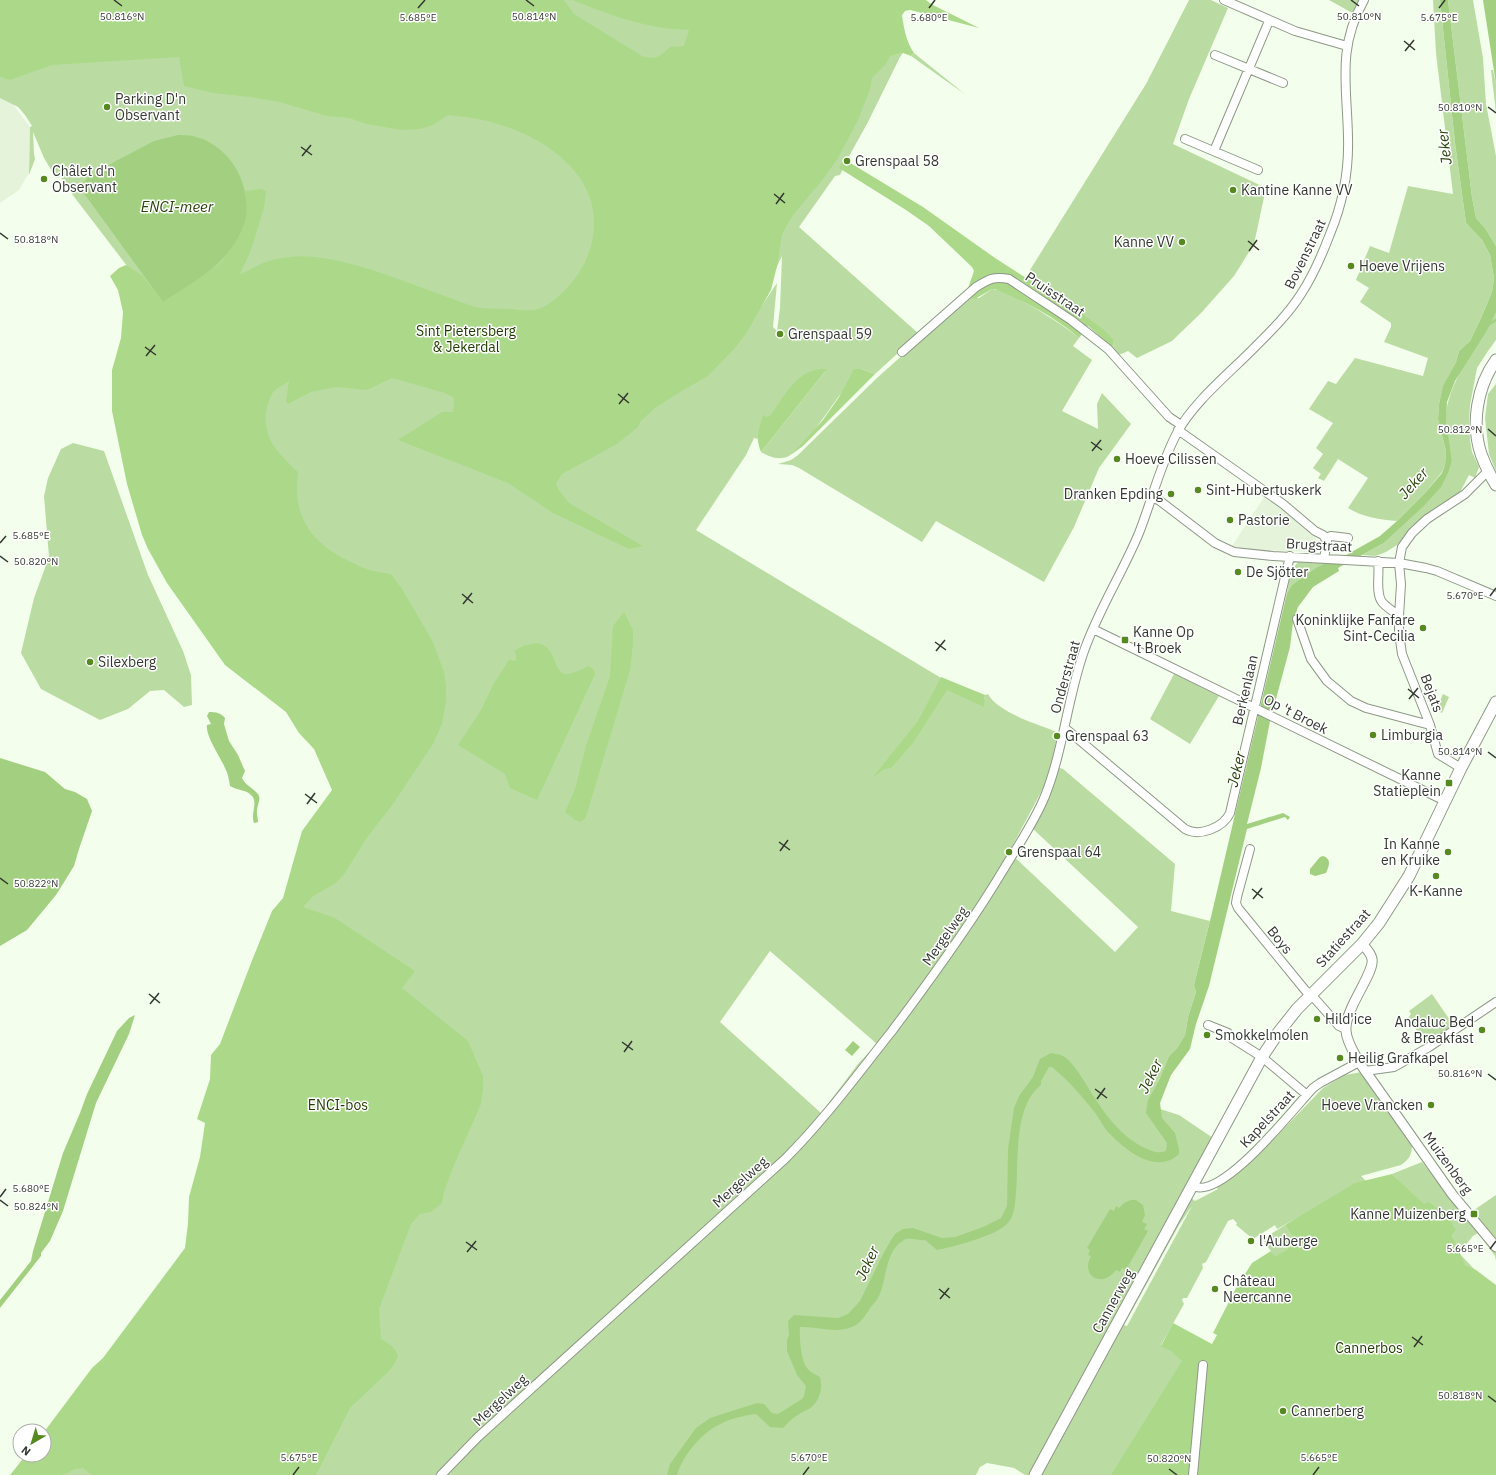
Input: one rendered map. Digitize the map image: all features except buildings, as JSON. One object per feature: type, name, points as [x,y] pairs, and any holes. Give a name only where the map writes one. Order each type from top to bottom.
[{"type":"main road","points":[[1496,360],[1488,373],[1481,390],[1477,407],[1476,425],[1481,454],[1496,485]]},
{"type":"main road","name":"Statiestraat","points":[[1217,1142],[1262,1057],[1278,1033],[1310,995],[1362,944],[1379,923],[1409,876],[1460,768],[1496,702]]},
{"type":"main road","name":"Cannerweg","points":[[1035,1475],[1217,1142]]},
{"type":"street","points":[[1224,0],[1269,21],[1307,35],[1347,46]]},
{"type":"street","name":"Bovenstraat","points":[[1152,497],[1169,449],[1180,428],[1199,403],[1259,343],[1289,310],[1302,293],[1316,268],[1338,213],[1347,168],[1348,138],[1344,72],[1347,46],[1355,17],[1364,0]]},
{"type":"street","points":[[1214,152],[1269,21]]},
{"type":"street","points":[[1215,55],[1283,83]]},
{"type":"street","points":[[1185,139],[1258,170]]},
{"type":"street","name":"Pruisstraat","points":[[902,352],[970,292],[985,281],[999,277],[1010,279],[1070,320],[1108,349],[1180,428],[1283,504],[1326,538]]},
{"type":"street","points":[[1399,563],[1402,547],[1412,533],[1427,519],[1465,494],[1488,471]]},
{"type":"street","name":"Brugstraat","points":[[1152,497],[1160,501],[1223,548],[1243,554],[1399,563],[1437,571],[1496,596]]},
{"type":"street","name":"Onderstraat","points":[[1007,864],[1044,798],[1054,770],[1083,653],[1138,535],[1152,497]]},
{"type":"street","points":[[1324,559],[1327,541],[1326,538],[1331,536],[1348,538]]},
{"type":"street","name":"Berkenlaan","points":[[1065,728],[1185,828],[1195,833],[1224,822],[1230,813],[1256,708],[1290,556]]},
{"type":"street","points":[[1378,561],[1380,572],[1377,593],[1381,601],[1399,616]]},
{"type":"street","name":"Bejats","points":[[1399,563],[1401,584],[1399,616],[1402,654],[1430,725],[1438,754],[1460,768]]},
{"type":"street","points":[[1297,619],[1311,659],[1327,681],[1351,701],[1366,708],[1430,725]]},
{"type":"street","name":"Op 't Broek","points":[[1093,629],[1445,801]]},
{"type":"street","name":"Boys","points":[[1250,849],[1237,897],[1236,903],[1238,908],[1310,995],[1339,1026],[1346,1029]]},
{"type":"street","name":"Mergelweg","points":[[441,1475],[478,1437],[785,1159],[814,1130],[842,1096],[940,965],[977,913],[1007,864]]},
{"type":"street","points":[[1346,1029],[1352,1006],[1373,964],[1371,954],[1362,944]]},
{"type":"street","points":[[1365,1071],[1394,1067],[1429,1047],[1496,1002]]},
{"type":"street","points":[[1208,1025],[1228,1033],[1232,1038],[1262,1057],[1307,1095]]},
{"type":"street","name":"Muizenberg","points":[[1346,1029],[1349,1044],[1365,1071],[1452,1194],[1496,1247]]},
{"type":"street","name":"Kapelstraat","points":[[1193,1186],[1200,1188],[1210,1186],[1243,1163],[1271,1136],[1307,1095],[1320,1083],[1359,1062]]},
{"type":"street","points":[[1193,1475],[1202,1364]]},
{"type":"shaded area","points":[[0,87],[30,127],[29,173],[19,190],[0,203]]},
{"type":"shaded area","points":[[1265,496],[1316,539],[1319,545],[1313,552],[1243,549],[1232,546]]},
{"type":"green space","name":"Sint Pietersberg & Jekerdal","points":[[0,0],[897,0],[893,55],[903,53],[840,175],[835,176],[799,227],[919,334],[875,374],[861,369],[839,396],[808,439],[793,453],[787,457],[776,458],[770,457],[761,452],[827,369],[758,439],[754,438],[746,455],[696,530],[941,678],[985,699],[985,695],[988,694],[993,701],[1010,713],[1060,733],[1058,743],[1056,742],[1048,779],[1009,852],[1115,952],[1138,927],[1032,828],[1057,767],[1063,769],[1175,864],[1171,911],[1210,921],[1194,985],[1196,992],[1188,1017],[1185,1035],[1177,1048],[1169,1056],[1150,1097],[1160,1109],[1179,1115],[1213,1138],[1185,1193],[1195,1201],[1218,1189],[1215,1186],[1258,1155],[1323,1088],[1345,1075],[1362,1072],[1412,1143],[1410,1156],[1407,1161],[1401,1165],[1361,1176],[1376,1191],[1454,1239],[1424,1205],[1392,1174],[1422,1162],[1465,1216],[1496,1195],[1496,1261],[1495,1256],[1478,1233],[1473,1236],[1459,1253],[1475,1270],[1496,1475],[1025,1475],[1014,1468],[987,1463],[980,1467],[976,1475],[15,1475],[32,1463],[52,1463],[52,1444],[192,1244],[201,1170],[347,793],[153,300],[72,194],[64,180],[61,179],[63,177],[56,178],[44,158],[33,132],[35,159],[29,175],[30,127],[32,126],[18,107],[0,98]],"holes":[[[782,256],[780,308],[777,331],[773,327],[777,283],[761,307],[761,299]],[[770,951],[877,1044],[858,1064],[821,1113],[720,1022]],[[1192,1206],[1127,1326],[1124,1325],[1179,1225]],[[1297,1218],[1300,1245],[1281,1253],[1296,1243],[1285,1225],[1263,1239],[1274,1256],[1218,1335],[1214,1347],[1161,1345],[1184,1304],[1182,1300],[1183,1298],[1187,1298],[1203,1268],[1202,1264],[1206,1262],[1228,1221],[1233,1219],[1237,1223],[1236,1225],[1253,1239],[1275,1225],[1277,1229]]]},
{"type":"green space","name":"ENCI-bos","points":[[0,0],[564,0],[574,14],[642,56],[651,58],[658,57],[670,47],[684,46],[689,30],[662,28],[647,25],[604,12],[572,0],[926,0],[931,4],[979,28],[910,10],[905,11],[902,15],[905,30],[907,39],[914,53],[911,56],[903,53],[890,56],[886,64],[872,78],[870,89],[858,120],[838,158],[823,179],[793,215],[782,235],[771,290],[747,332],[735,348],[708,376],[655,408],[641,421],[637,428],[617,444],[562,474],[556,483],[558,489],[569,503],[643,546],[629,549],[553,513],[508,483],[398,440],[442,412],[453,412],[454,398],[445,393],[392,378],[367,390],[336,387],[311,392],[288,404],[286,401],[289,381],[274,391],[271,396],[266,414],[266,427],[272,443],[278,452],[298,472],[297,498],[301,513],[310,531],[325,546],[343,558],[366,569],[391,574],[402,589],[432,640],[444,672],[446,686],[446,701],[442,724],[433,744],[393,804],[366,839],[345,873],[336,883],[313,896],[303,907],[335,918],[415,971],[402,988],[468,1041],[483,1076],[481,1104],[454,1165],[444,1192],[442,1203],[431,1212],[420,1214],[411,1224],[379,1309],[381,1339],[395,1350],[398,1355],[396,1360],[388,1372],[350,1408],[316,1475],[91,1475],[83,1468],[75,1469],[63,1475],[10,1475],[20,1463],[52,1463],[52,1423],[51,1423],[92,1368],[103,1358],[185,1248],[189,1197],[200,1157],[205,1123],[197,1119],[210,1079],[211,1055],[220,1044],[272,911],[283,898],[302,831],[332,790],[314,749],[299,733],[286,712],[225,665],[167,583],[148,549],[142,535],[127,484],[112,411],[112,370],[121,338],[123,312],[118,290],[110,276],[119,268],[126,265],[142,275],[163,302],[214,268],[229,253],[240,233],[246,212],[245,191],[261,189],[266,191],[264,208],[251,250],[240,274],[263,263],[278,259],[296,256],[309,256],[330,259],[362,267],[480,308],[533,310],[544,307],[554,300],[577,276],[585,262],[591,247],[594,231],[592,204],[585,187],[575,171],[546,146],[529,136],[483,120],[448,115],[433,125],[420,129],[402,130],[367,124],[349,118],[327,116],[279,102],[213,93],[184,86],[179,57],[52,65],[10,80],[0,77]]},
{"type":"green space","points":[[1189,0],[1211,0],[1228,8],[1189,99],[1173,144],[1266,188],[1254,244],[1234,276],[1202,312],[1172,341],[1137,358],[1128,351],[1119,355],[1113,348],[1114,341],[1025,278],[1146,84]]},
{"type":"green space","points":[[1329,0],[1360,0],[1354,14]]},
{"type":"green space","points":[[1433,0],[1440,0],[1455,143],[1466,223],[1482,240],[1490,255],[1494,278],[1492,292],[1481,318],[1470,341],[1459,351],[1456,362],[1443,387],[1439,404],[1438,419],[1446,451],[1445,465],[1442,472],[1426,492],[1397,521],[1372,518],[1359,514],[1348,508],[1368,478],[1338,459],[1324,481],[1318,478],[1321,474],[1313,468],[1323,454],[1316,448],[1333,423],[1309,409],[1328,381],[1336,384],[1355,358],[1423,376],[1428,358],[1384,342],[1391,327],[1391,323],[1360,302],[1369,288],[1356,280],[1370,246],[1389,253],[1408,186],[1453,194],[1436,53]]},
{"type":"green space","points":[[1448,0],[1473,0],[1483,58],[1486,104],[1496,156],[1496,246],[1485,228],[1476,218],[1472,197]]},
{"type":"green space","points":[[914,53],[966,95],[911,56]]},
{"type":"green space","points":[[1491,70],[1493,70],[1496,84],[1496,113]]},
{"type":"green space","points":[[845,156],[848,158],[847,161],[923,207],[995,258],[1081,313],[1104,330],[1112,338],[1114,341],[1113,348],[1088,326],[1079,338],[1060,323],[1039,310],[995,289],[992,289],[975,299],[968,297],[966,294],[974,271],[972,267],[929,226],[839,168]]},
{"type":"green space","points":[[992,289],[999,290],[1023,301],[1050,317],[1079,338],[1073,346],[1092,360],[1062,411],[1098,429],[1097,404],[1102,393],[1131,424],[1099,468],[1074,527],[1044,582],[936,521],[922,542],[799,468],[792,465],[778,464],[791,460],[798,455],[878,377],[968,297],[979,298]]},
{"type":"green space","points":[[1496,313],[1496,340],[1477,368],[1470,405],[1470,440],[1472,452],[1479,467],[1475,478],[1469,475],[1458,496],[1418,524],[1397,545],[1386,552],[1375,556],[1362,555],[1384,543],[1421,509],[1452,460],[1447,437],[1446,423],[1450,394],[1456,380]]},
{"type":"green space","points":[[820,369],[827,369],[761,452],[758,438],[763,415],[767,417],[770,416],[791,386],[803,375]]},
{"type":"green space","points":[[854,369],[861,369],[875,374],[803,446],[792,454],[823,420],[839,397]]},
{"type":"green space","points":[[1496,384],[1496,471],[1489,454],[1485,418],[1488,394]]},
{"type":"green space","points":[[73,443],[104,451],[148,575],[183,651],[191,675],[192,705],[184,707],[164,690],[150,691],[128,709],[100,720],[41,689],[21,653],[34,598],[49,557],[44,496],[48,478],[61,449]]},
{"type":"green space","points":[[1299,561],[1326,563],[1292,585],[1287,593],[1291,570]]},
{"type":"green space","points":[[624,612],[633,630],[630,670],[586,817],[581,822],[575,820],[565,812],[575,789],[586,746],[610,676],[613,626]]},
{"type":"green space","points":[[537,643],[544,645],[548,649],[552,654],[559,670],[563,673],[568,674],[576,672],[589,666],[594,670],[595,674],[537,800],[510,788],[505,774],[458,745],[481,710],[494,683],[509,660],[516,661],[514,651],[523,646]]},
{"type":"green space","points":[[1174,674],[1219,696],[1190,744],[1150,719]]},
{"type":"green space","points":[[941,677],[985,695],[984,707],[947,690],[913,743],[891,768],[884,769],[872,778],[918,721]]},
{"type":"green space","points":[[1443,694],[1449,697],[1442,713],[1436,710]]},
{"type":"green space","points":[[1432,994],[1454,1026],[1426,1044],[1408,1018],[1411,1014],[1409,1011]]},
{"type":"green space","name":"Cannerbos","points":[[1392,1174],[1424,1204],[1429,1202],[1445,1213],[1456,1230],[1452,1235],[1465,1265],[1476,1270],[1496,1285],[1496,1475],[1111,1475],[1182,1361],[1171,1351],[1161,1346],[1173,1323],[1212,1344],[1217,1335],[1213,1333],[1236,1288],[1252,1263],[1271,1251],[1275,1257],[1296,1243],[1285,1225],[1355,1183]]},
{"type":"water","points":[[1440,0],[1448,0],[1472,197],[1476,218],[1485,228],[1496,246],[1496,313],[1486,332],[1455,381],[1447,402],[1446,423],[1452,460],[1448,473],[1441,487],[1421,509],[1384,543],[1338,568],[1339,571],[1313,587],[1298,607],[1293,622],[1290,647],[1270,721],[1261,768],[1247,824],[1283,813],[1290,817],[1288,820],[1285,817],[1247,829],[1209,986],[1196,1024],[1190,1049],[1171,1075],[1160,1103],[1162,1118],[1175,1133],[1179,1154],[1170,1160],[1161,1162],[1152,1161],[1142,1158],[1124,1147],[1108,1132],[1096,1114],[1069,1083],[1052,1067],[1049,1067],[1041,1081],[1041,1085],[1032,1095],[1026,1106],[1022,1120],[1019,1135],[1015,1206],[1009,1222],[1000,1229],[983,1237],[963,1244],[937,1250],[925,1240],[904,1240],[893,1251],[889,1259],[878,1298],[864,1318],[857,1324],[846,1329],[839,1330],[800,1327],[803,1360],[807,1368],[820,1377],[821,1381],[820,1394],[813,1406],[794,1418],[783,1428],[770,1427],[756,1414],[735,1418],[717,1426],[695,1444],[683,1461],[677,1475],[667,1475],[670,1464],[696,1428],[710,1418],[757,1403],[764,1404],[772,1413],[778,1414],[802,1399],[806,1386],[797,1375],[787,1351],[787,1340],[789,1335],[788,1321],[794,1315],[838,1318],[848,1314],[860,1301],[882,1256],[896,1233],[903,1229],[913,1228],[942,1238],[955,1237],[983,1227],[1001,1218],[1007,1206],[1008,1149],[1014,1108],[1019,1096],[1033,1077],[1040,1059],[1051,1053],[1061,1055],[1067,1059],[1072,1063],[1104,1112],[1123,1133],[1137,1144],[1148,1149],[1158,1152],[1166,1151],[1167,1143],[1146,1113],[1148,1100],[1159,1080],[1169,1056],[1177,1048],[1185,1035],[1188,1017],[1196,992],[1194,985],[1287,593],[1292,585],[1316,568],[1326,563],[1332,563],[1380,536],[1426,492],[1442,473],[1445,465],[1446,451],[1438,419],[1439,404],[1443,386],[1456,362],[1459,351],[1470,341],[1492,292],[1494,278],[1490,255],[1482,240],[1466,223],[1455,143]]},
{"type":"water","points":[[1483,0],[1496,0],[1496,84]]},
{"type":"water","name":"ENCI-meer","points":[[178,135],[191,136],[205,140],[217,147],[226,155],[234,165],[244,189],[246,215],[244,225],[237,240],[221,261],[206,274],[163,302],[80,188],[87,178],[116,161],[154,141]]},
{"type":"water","points":[[209,712],[218,713],[225,718],[224,724],[229,741],[238,755],[245,771],[242,778],[245,783],[259,796],[257,810],[258,822],[254,823],[253,819],[253,798],[249,793],[230,786],[226,770],[208,735],[207,725],[211,724],[207,716]]},
{"type":"water","points":[[0,758],[45,772],[65,789],[75,792],[87,799],[92,811],[74,866],[56,895],[27,930],[0,946]]},
{"type":"water","points":[[1323,856],[1329,861],[1326,873],[1315,876],[1310,874],[1310,869],[1320,857]]},
{"type":"water","points":[[135,1015],[129,1034],[96,1103],[63,1211],[50,1241],[41,1253],[41,1256],[0,1308],[0,1300],[31,1261],[63,1153],[87,1094],[117,1031],[129,1018]]},
{"type":"water","points":[[853,1041],[860,1047],[852,1056],[845,1050]]},
{"type":"water","points":[[1131,1200],[1136,1200],[1143,1205],[1145,1215],[1142,1222],[1147,1224],[1144,1229],[1148,1231],[1126,1270],[1122,1268],[1120,1272],[1116,1270],[1105,1279],[1094,1278],[1088,1269],[1088,1263],[1091,1256],[1088,1255],[1090,1250],[1087,1248],[1110,1209],[1114,1211],[1116,1206],[1119,1208],[1124,1203]]},
{"type":"waterway","points":[[1488,325],[1496,320]]},
{"type":"place","name":"Parking D'n Observant","points":[[107,107]]},
{"type":"place","name":"Grenspaal 58","points":[[847,161]]},
{"type":"place","name":"Châlet d'n Observant","points":[[44,179]]},
{"type":"place","name":"Kantine Kanne VV","points":[[1233,190]]},
{"type":"place","name":"Kanne VV","points":[[1182,242]]},
{"type":"place","name":"Hoeve Vrijens","points":[[1351,266]]},
{"type":"place","name":"Grenspaal 59","points":[[780,334]]},
{"type":"place","name":"Hoeve Cilissen","points":[[1117,459]]},
{"type":"place","name":"Sint-Hubertuskerk","points":[[1198,490]]},
{"type":"place","name":"Dranken Epding","points":[[1171,494]]},
{"type":"place","name":"Pastorie","points":[[1230,520]]},
{"type":"place","name":"De Sjötter","points":[[1238,572]]},
{"type":"place","name":"Koninklijke Fanfare Sint-Cecilia","points":[[1423,628]]},
{"type":"place","name":"Kanne Op 't Broek","points":[[1125,640]]},
{"type":"place","name":"Silexberg","points":[[90,662]]},
{"type":"place","name":"Limburgia","points":[[1373,735]]},
{"type":"place","name":"Grenspaal 63","points":[[1057,736]]},
{"type":"place","name":"Kanne Statieplein","points":[[1449,783]]},
{"type":"place","name":"Grenspaal 64","points":[[1009,852]]},
{"type":"place","name":"In Kanne en Kruike","points":[[1448,852]]},
{"type":"place","name":"K-Kanne","points":[[1436,876]]},
{"type":"place","name":"Hild'ice","points":[[1317,1019]]},
{"type":"place","name":"Andaluc Bed & Breakfast","points":[[1482,1030]]},
{"type":"place","name":"Smokkelmolen","points":[[1207,1035]]},
{"type":"place","name":"Heilig Grafkapel","points":[[1340,1058]]},
{"type":"place","name":"Hoeve Vrancken","points":[[1431,1105]]},
{"type":"place","name":"Kanne Muizenberg","points":[[1474,1214]]},
{"type":"place","name":"l'Auberge","points":[[1251,1241]]},
{"type":"place","name":"Château Neercanne","points":[[1215,1289]]},
{"type":"place","name":"Cannerberg","points":[[1283,1411]]},
{"type":"water label","name":"Jeker","points":[[1444,147]]},
{"type":"water label","name":"Jeker","points":[[1413,483]]},
{"type":"water label","name":"Jeker","points":[[1236,769]]},
{"type":"water label","name":"Jeker","points":[[1150,1076]]},
{"type":"water label","name":"Jeker","points":[[867,1263]]}]
